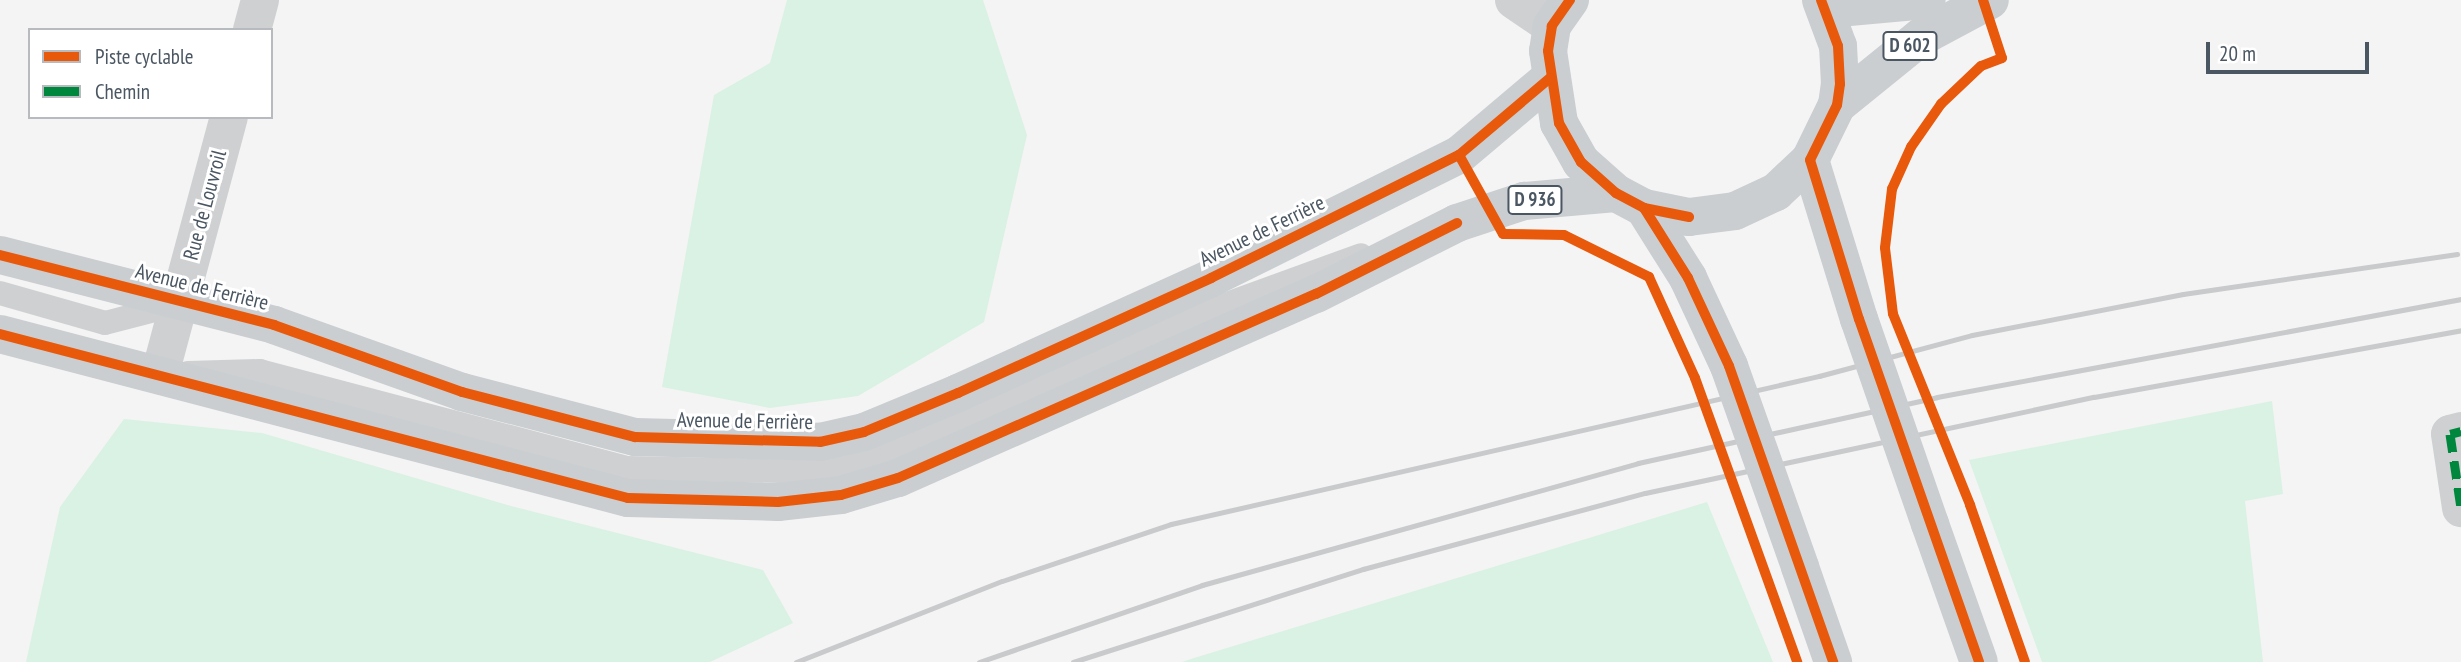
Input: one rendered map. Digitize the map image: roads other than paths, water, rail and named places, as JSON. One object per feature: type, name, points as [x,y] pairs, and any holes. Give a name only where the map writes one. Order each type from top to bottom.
[{"type":"main road","name":"D 602","points":[[1824,5],[1927,0]]},
{"type":"main road","name":"D 602","points":[[1837,105],[1921,37],[1990,0]]},
{"type":"main road","points":[[1630,200],[1689,217],[1735,211],[1776,192],[1810,160],[1837,105],[1838,46],[1824,5]]},
{"type":"main road","points":[[1561,13],[1549,78],[1564,133],[1581,162],[1630,200],[1688,278],[1729,366],[1833,662]]},
{"type":"main road","name":"Avenue de Ferrière","points":[[0,255],[178,304],[274,325],[462,392],[635,437],[820,442],[864,432],[958,393],[1211,278],[1460,155],[1549,78]]},
{"type":"main road","points":[[1810,160],[1859,319],[1979,662]]},
{"type":"main road","name":"D 936","points":[[0,334],[628,498],[790,501],[841,495],[898,478],[1316,294],[1457,223],[1524,201],[1630,200]]},
{"type":"street","points":[[253,28],[260,0]]},
{"type":"street","points":[[1514,0],[1561,13]]},
{"type":"street","name":"Rue de Louvroil","points":[[160,374],[228,119]]},
{"type":"street","points":[[2456,433],[2461,508]]},
{"type":"lane","points":[[0,293],[105,323],[178,304]]},
{"type":"railway","points":[[796,662],[1002,581],[1171,524],[1819,376],[1972,335],[2183,294],[2457,254]]},
{"type":"railway","points":[[979,662],[1202,585],[1638,463],[1937,397],[2461,299]]},
{"type":"railway","points":[[1073,662],[1363,569],[1645,493],[2094,397],[2461,330]]}]
